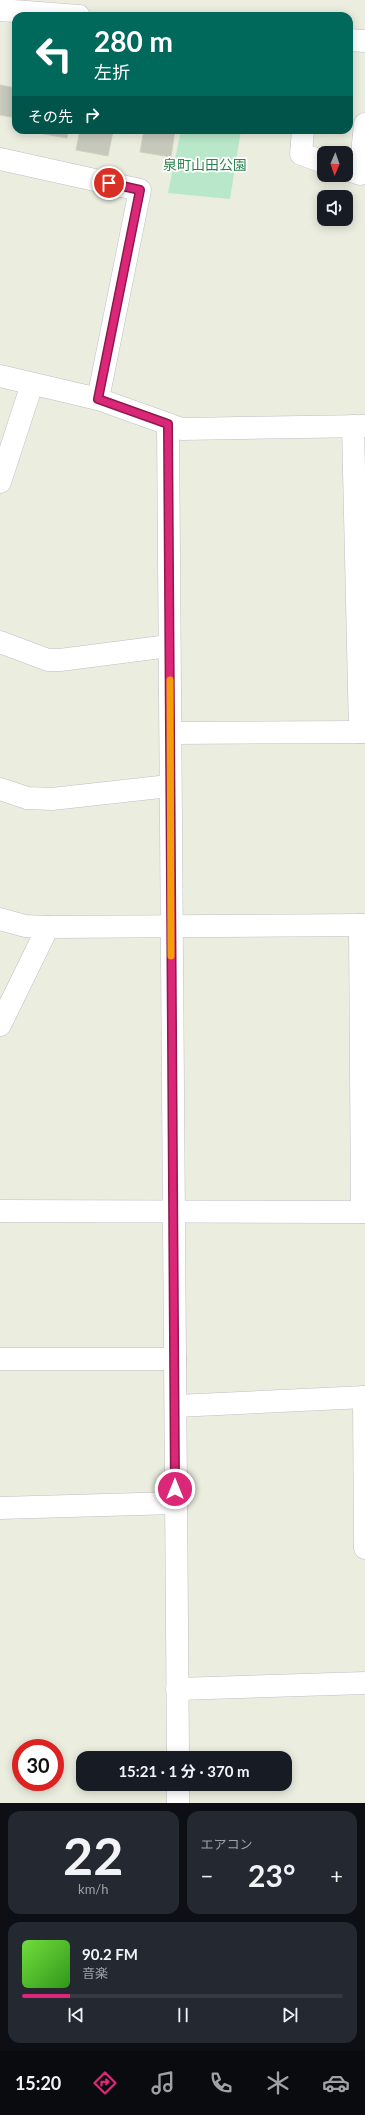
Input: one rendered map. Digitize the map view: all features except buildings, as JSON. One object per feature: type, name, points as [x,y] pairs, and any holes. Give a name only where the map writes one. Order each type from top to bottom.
[{"type":"street","points":[[0,10],[26,12]]},
{"type":"street","points":[[353,40],[365,41]]},
{"type":"street","points":[[353,172],[360,174],[365,124]]},
{"type":"street","points":[[303,134],[301,154],[317,160]]},
{"type":"street","points":[[0,159],[140,190],[98,399]]},
{"type":"street","points":[[0,376],[98,399],[182,429],[359,426],[363,732],[171,733]]},
{"type":"street","points":[[0,482],[32,384]]},
{"type":"street","points":[[168,424],[171,733],[169,786],[170,926],[176,1406],[175,1503],[178,1751]]},
{"type":"street","points":[[0,642],[48,660],[60,660],[169,646]]},
{"type":"street","points":[[0,789],[27,798],[52,799],[169,786]]},
{"type":"street","points":[[0,919],[25,926],[48,927],[362,925],[364,1212],[174,1213],[0,1211]]},
{"type":"street","points":[[0,1025],[48,927]]},
{"type":"street","points":[[0,1359],[175,1358]]},
{"type":"street","points":[[176,1406],[364,1397],[365,1548]]},
{"type":"street","points":[[0,1508],[175,1503]]},
{"type":"street","points":[[177,1689],[365,1683]]},
{"type":"street","points":[[178,1791],[178,1803]]},
{"type":"green space","name":"泉町山田公園","points":[[180,134],[240,134],[230,199],[168,193]]},
{"type":"slow traffic","points":[[170,680],[171,733],[169,786],[171,956]]},
{"type":"route","points":[[109,183],[140,190],[98,399],[168,424],[171,733],[169,832],[176,1406],[175,1489]]}]
